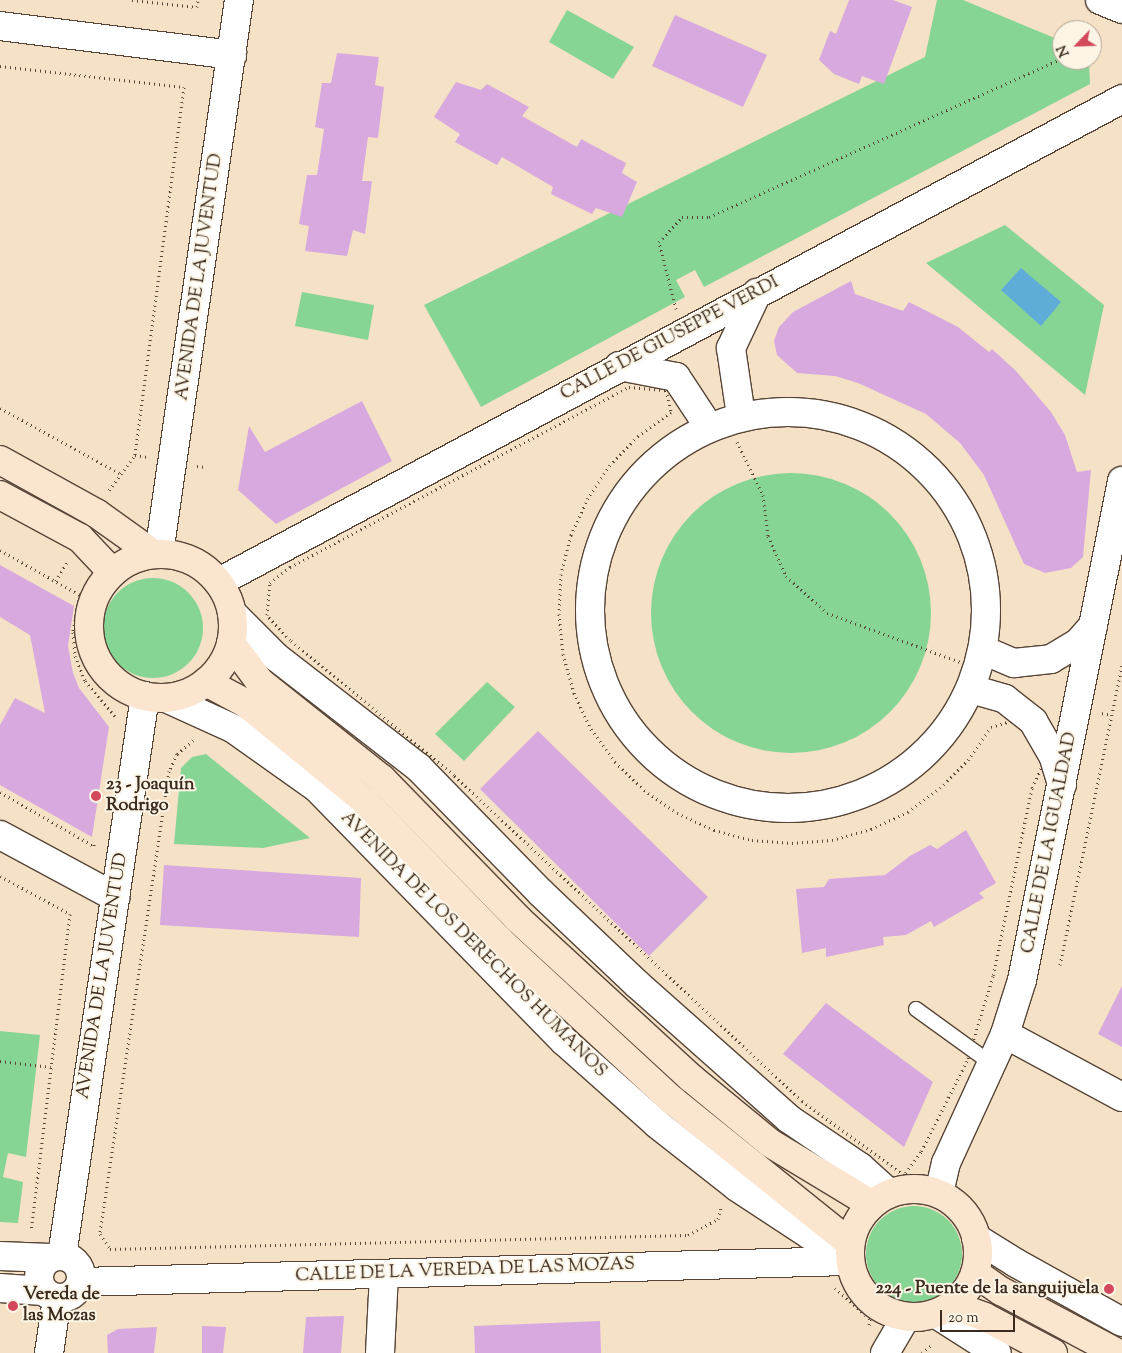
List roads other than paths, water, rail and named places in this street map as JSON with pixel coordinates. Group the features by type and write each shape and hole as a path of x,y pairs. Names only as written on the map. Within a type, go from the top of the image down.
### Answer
{"main road":[{"path":"0,460 96,513 156,554 192,561 219,582 232,613 231,643 222,665 206,682 187,693 156,697 111,678 91,644 89,625 92,605 112,572 126,562 156,554"},
{"path":"0,495 80,538 112,572"},
{"path":"231,643 260,682 382,779 518,919 691,1078 770,1143 880,1198"},
{"name":"AVENIDA DE LOS DERECHOS HUMANOS","path":"206,682 247,704 365,801 499,940 672,1100 849,1252"},
{"path":"944,1309 970,1285 975,1273 976,1238 963,1211 938,1193 905,1188 880,1198 854,1228 849,1252 857,1283 870,1300 886,1311 906,1317 944,1309 985,1317 1053,1353"},
{"path":"975,1273 1001,1291 1117,1353"}],"street":[{"name":"AVENIDA DE LA JUVENTUD","path":"156,554 239,0"},
{"path":"1100,0 1122,9"},
{"path":"0,26 232,55"},
{"name":"CALLE DE GIUSEPPE VERDI","path":"219,582 684,331 1122,99"},
{"path":"724,421 731,348 757,293"},
{"path":"619,366 676,378 724,421"},
{"path":"807,411 871,428 926,466 966,520 986,584 977,670 944,734 908,770 863,795 813,808 753,805 712,793 668,768 631,731 605,686 592,636 591,585 604,535 629,490 665,453 724,421 807,411"},
{"name":"CALLE DE LA IGUALDAD","path":"938,1193 981,1057 1006,1034 1022,980 1122,481"},
{"path":"232,613 276,657 419,768 540,892 636,984 774,1106 860,1167 880,1198"},
{"path":"977,670 1051,659 1078,642 1093,626"},
{"path":"977,670 1005,699 1033,721 1053,754 1062,785"},
{"name":"AVENIDA DE LA JUVENTUD","path":"56,1257 115,897 156,697"},
{"name":"AVENIDA DE LOS DERECHOS HUMANOS","path":"156,697 234,729 317,788 564,1041 657,1124 737,1187 810,1235 849,1252"},
{"path":"0,835 115,897"},
{"path":"1006,1034 1122,1097"},
{"path":"976,1238 1016,1263 1122,1322"},
{"name":"CALLE DE LA VEREDA DE LAS MOZAS","path":"81,1282 384,1274 849,1252"},
{"path":"0,1256 56,1257 77,1265 81,1282 76,1292 68,1298 0,1288"},
{"path":"49,1353 50,1295 39,1273 56,1257"},
{"path":"380,1353 384,1274"},
{"path":"944,1309 997,1353"},
{"path":"877,1344 906,1317"}],"lane":[{"path":"916,1010 981,1057"}],"water":[{"path":"1021,268 1061,302 1041,326 1001,290"}],"place":[{"name":"23 - Joaquín Rodrigo","path":"96,796"},
{"name":"224 - Puente de la sanguijuela","path":"1109,1289"},
{"name":"Vereda de las Mozas","path":"13,1306"}]}
